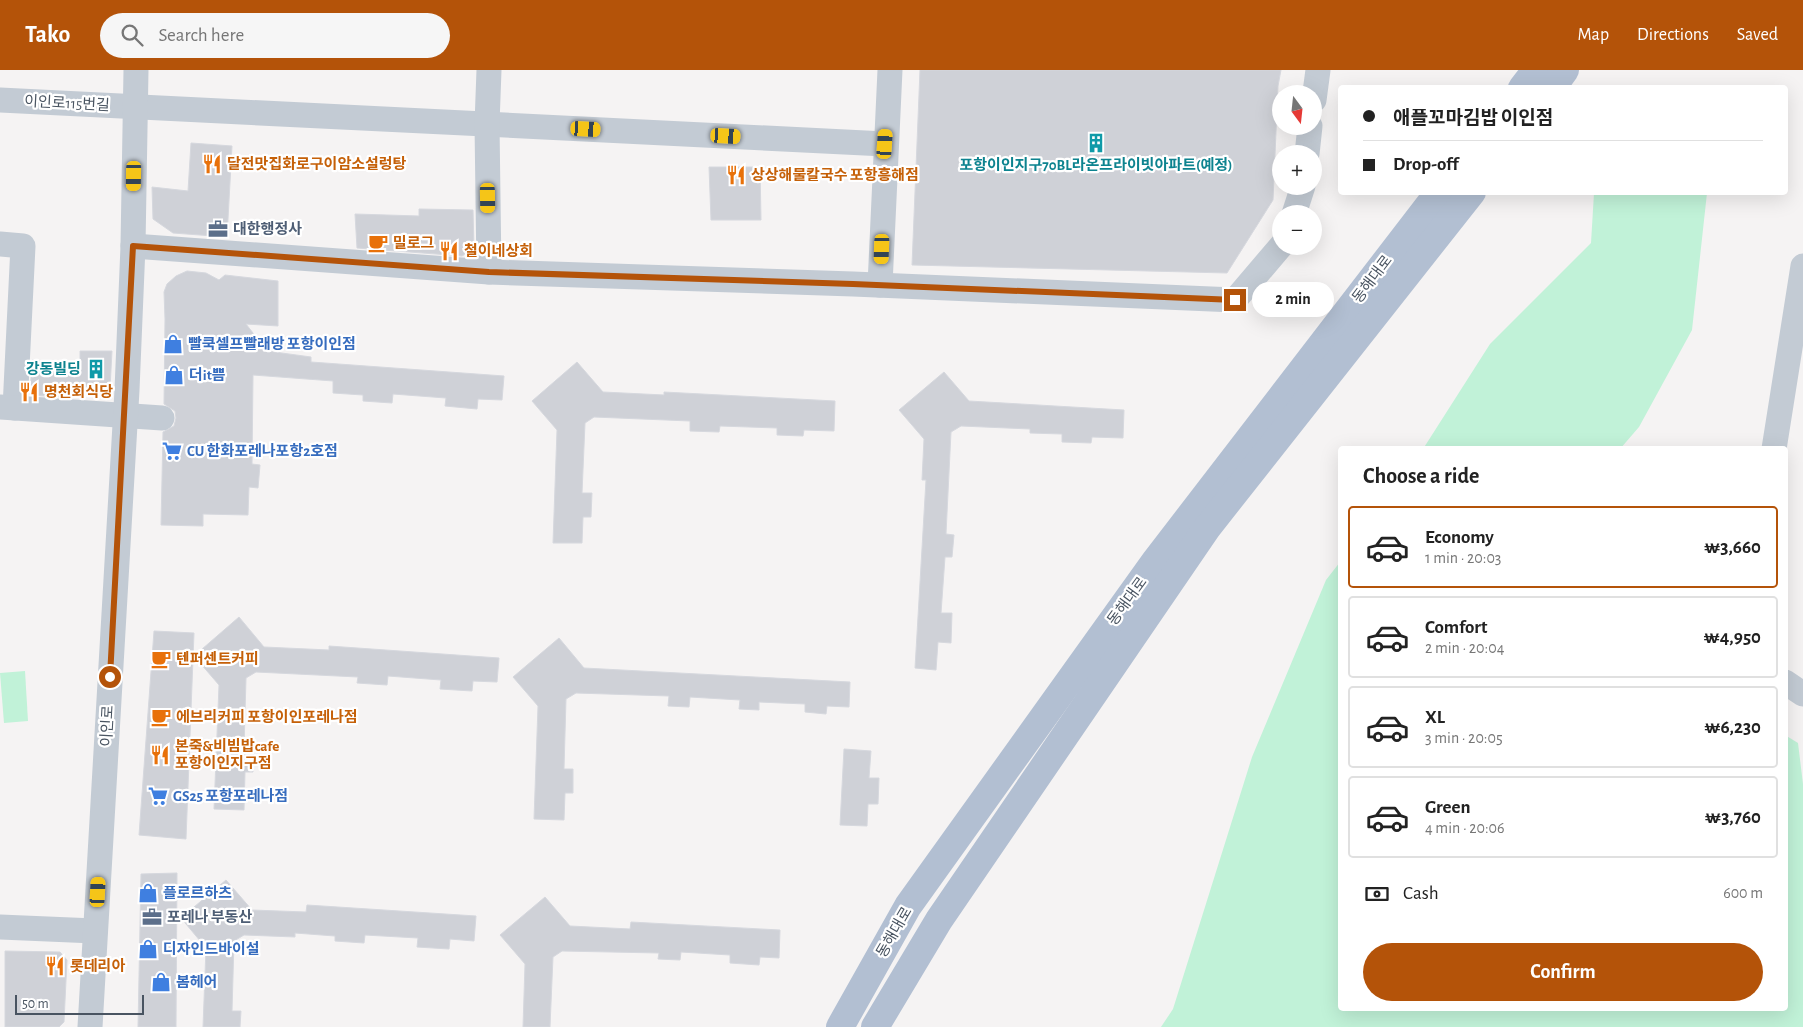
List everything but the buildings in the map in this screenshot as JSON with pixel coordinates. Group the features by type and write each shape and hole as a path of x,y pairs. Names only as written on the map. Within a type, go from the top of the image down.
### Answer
{"main road":[{"path":"1524,85 1536,70"},
{"path":"1554,85 1565,70"},
{"name":"동해대로","path":"840,1027 908,906 919,890 1156,560 1437,195"},
{"path":"875,1027 939,920 1206,528 1470,195"}],"street":[{"name":"이인로","path":"90,1027 125,416 133,246 136,70"},
{"path":"489,70 487,124 489,272"},
{"path":"880,285 885,144 890,70"},
{"path":"1316,85 1318,70"},
{"name":"이인로115번길","path":"0,100 885,144"},
{"path":"0,244 23,244 8,408 162,418"},
{"path":"133,246 489,272 880,285 1235,300 1273,255"},
{"path":"1774,446 1803,266"},
{"path":"1788,684 1803,694"},
{"path":"0,927 95,931"}],"green space":[{"path":"1594,195 1707,195 1692,330 1639,427 1623,446 1425,446 1490,344 1591,243"},
{"path":"1338,565 1338,1011 1788,1011 1788,737 1798,743 1803,784 1803,1027 1161,1027 1173,1009 1252,757 1326,580"},
{"path":"25,671 28,721 4,723 0,673"}],"place":[{"name":"포항이인지구70BL라온프라이빗아파트(예정)","path":"1096,143"},
{"name":"달전맛집화로구이암소설렁탕","path":"212,164"},
{"name":"상상해물칼국수 포항흥해점","path":"736,175"},
{"name":"대한행정사","path":"218,229"},
{"name":"밀로그","path":"378,243"},
{"name":"철이네상회","path":"449,251"},
{"name":"빨쿡셀프빨래방 포항이인점","path":"173,344"},
{"name":"강동빌딩","path":"96,369"},
{"name":"더it쁨","path":"174,375"},
{"name":"명천회식당","path":"29,392"},
{"name":"CU 한화포레나포항2호점","path":"172,451"},
{"name":"텐퍼센트커피","path":"161,659"},
{"name":"에브리커피 포항이인포레나점","path":"161,717"},
{"name":"본죽&비빔밥cafe 포항이인지구점","path":"160,755"},
{"name":"GS25 포항포레나점","path":"158,796"},
{"name":"플로르하츠","path":"148,893"},
{"name":"포레나 부동산","path":"152,917"},
{"name":"디자인드바이설","path":"148,949"},
{"name":"롯데리아","path":"55,966"},
{"name":"봄헤어","path":"161,982"}],"route":[{"path":"110,677 127,390 133,246 489,272 880,285 1235,300"}]}
